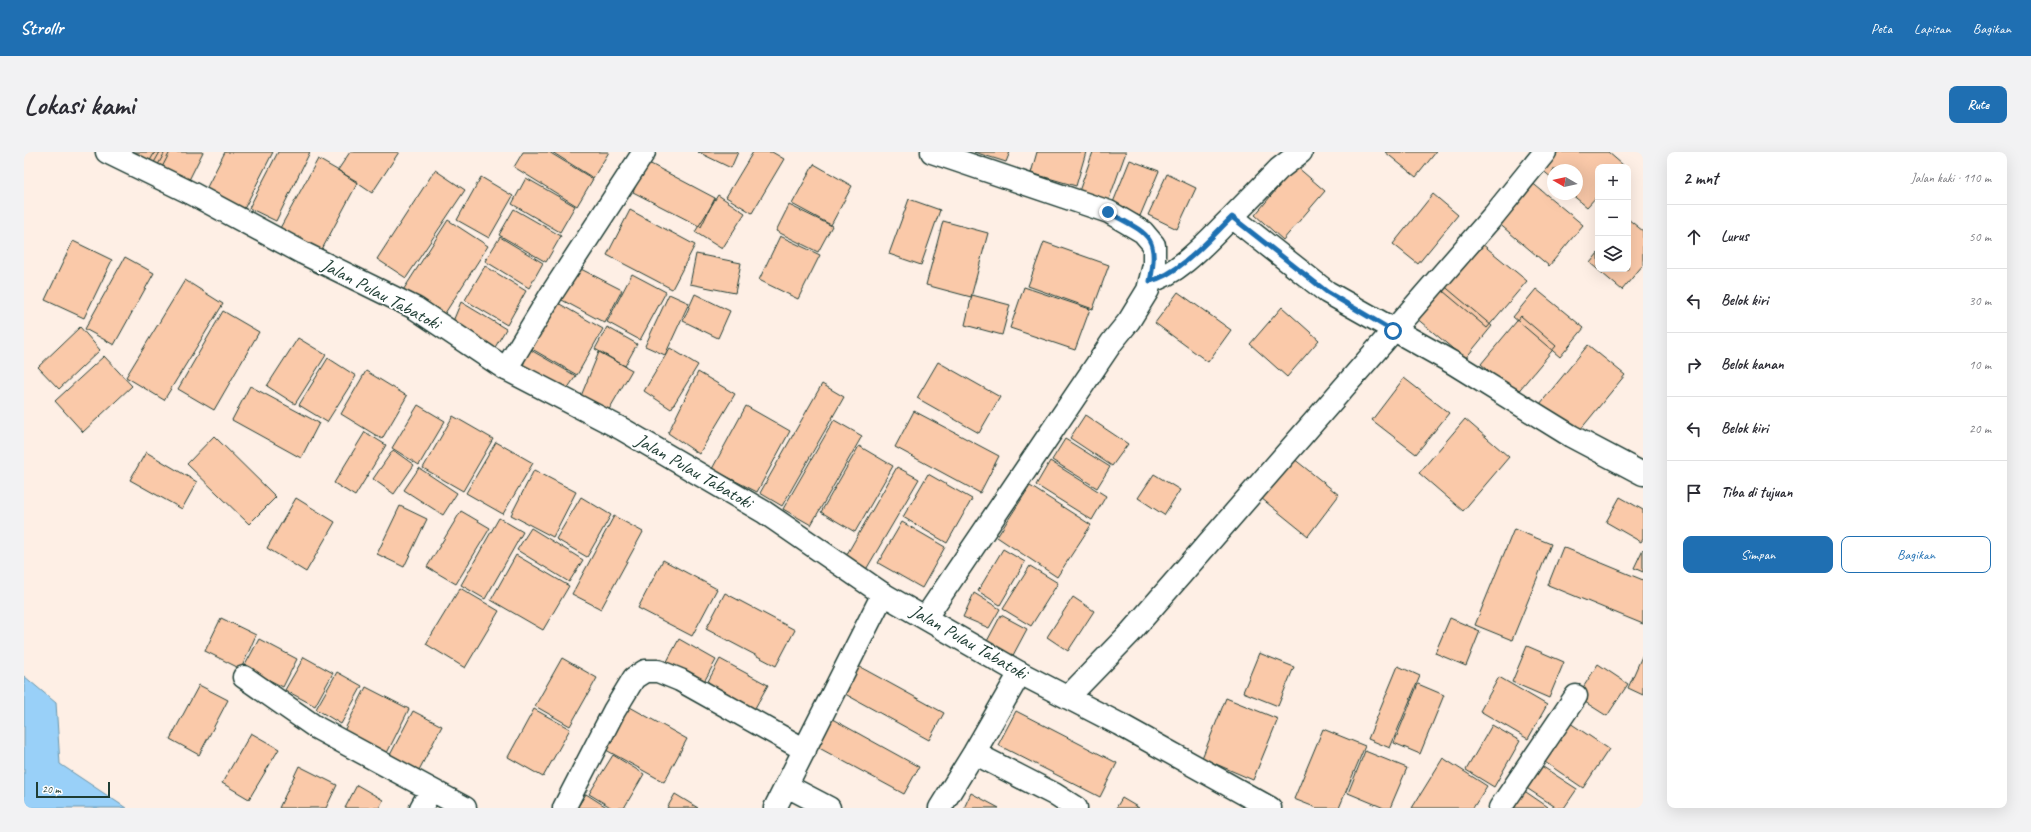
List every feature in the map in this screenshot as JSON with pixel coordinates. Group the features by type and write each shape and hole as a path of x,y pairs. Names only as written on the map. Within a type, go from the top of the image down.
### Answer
{"main road":[{"name":"Jalan Pulau Tabatoki","path":"107,152 193,194 303,253 415,308 506,369 622,429 764,512 883,594 1020,672 1270,808"},
{"path":"506,369 552,293 644,152"},
{"path":"926,618 1103,355 1129,321 1148,290 1154,265 1154,245 1143,232 1108,212 932,152"},
{"path":"1150,281 1165,276 1182,263 1232,217 1279,169 1301,152"},
{"path":"1068,697 1130,633 1494,215 1545,152"},
{"path":"1232,217 1327,292 1393,331 1453,363 1571,436 1643,474"},
{"path":"775,808 883,594"},
{"path":"564,808 614,710 634,678 645,671 658,671 680,680 805,750"},
{"path":"940,808 974,753 1020,672"},
{"path":"244,678 317,728 426,799 465,808"},
{"path":"1500,808 1576,696"},
{"path":"974,753 1054,794 1076,808"},
{"path":"787,786 829,808"}],"water":[{"path":"24,676 56,703 60,764 126,808 24,808"}],"building":[{"path":"122,152 160,152 151,168"},
{"path":"155,152 170,152 160,171 148,164"},
{"path":"165,152 203,152 185,188 154,172"},
{"path":"225,152 273,152 243,211 205,191"},
{"path":"278,152 310,152 276,221 249,208"},
{"path":"350,152 399,152 372,193 338,170"},
{"path":"523,152 549,152 593,179 577,206 514,167"},
{"path":"552,152 609,152 593,178"},
{"path":"698,152 738,152 731,168"},
{"path":"753,152 772,152 784,159 752,213 726,197"},
{"path":"974,152 1010,152 1006,162"},
{"path":"1037,152 1086,152 1076,186 1031,173"},
{"path":"1093,152 1126,152 1107,205 1078,194"},
{"path":"1385,152 1436,152 1416,177"},
{"path":"1554,152 1608,152 1622,164 1595,164 1595,198 1587,207 1578,200 1583,200 1583,164 1547,164 1547,174 1540,168"},
{"path":"318,159 358,182 320,253 279,230"},
{"path":"1130,160 1159,171 1140,216 1112,205"},
{"path":"647,162 715,198 701,227 633,192"},
{"path":"814,164 852,186 831,225 792,204"},
{"path":"1296,166 1325,191 1283,240 1255,215"},
{"path":"435,170 465,190 406,278 377,259"},
{"path":"1167,174 1196,188 1177,229 1148,215"},
{"path":"481,177 513,196 489,238 457,220"},
{"path":"526,178 575,206 560,232 512,204"},
{"path":"1530,181 1547,195 1547,200 1553,200 1583,225 1549,266 1497,222"},
{"path":"1433,194 1458,215 1418,264 1393,244"},
{"path":"718,195 745,213 722,249 695,232"},
{"path":"909,199 940,210 921,265 889,254"},
{"path":"789,205 832,226 818,252 776,231"},
{"path":"514,209 561,236 546,262 499,235"},
{"path":"630,210 695,245 672,289 607,255"},
{"path":"448,220 488,246 440,321 400,295"},
{"path":"943,221 988,233 971,297 926,285"},
{"path":"1631,221 1643,231 1643,265 1622,290 1601,272 1631,272"},
{"path":"780,236 820,255 798,299 759,280"},
{"path":"500,237 543,263 529,288 485,261"},
{"path":"1476,239 1527,281 1487,328 1437,286"},
{"path":"73,241 112,260 84,318 45,300"},
{"path":"1044,242 1109,265 1093,309 1028,286"},
{"path":"696,254 741,263 735,293 690,284"},
{"path":"125,257 154,273 114,345 85,329"},
{"path":"1595,257 1595,267 1590,263"},
{"path":"485,266 526,291 507,325 465,300"},
{"path":"577,267 622,290 605,323 560,299"},
{"path":"632,274 666,292 640,340 607,322"},
{"path":"185,280 223,304 164,400 126,377"},
{"path":"1442,284 1492,326 1465,359 1415,317"},
{"path":"1024,287 1090,309 1075,350 1010,328"},
{"path":"1536,289 1584,328 1560,357 1513,317"},
{"path":"1178,292 1231,330 1208,362 1155,323"},
{"path":"669,294 689,303 665,355 645,346"},
{"path":"695,294 730,311 718,338 683,321"},
{"path":"972,295 1010,305 1002,335 965,325"},
{"path":"461,302 506,329 494,349 451,326"},
{"path":"558,303 603,329 577,375 532,349"},
{"path":"1282,307 1319,340 1287,377 1250,344"},
{"path":"223,311 259,332 214,410 178,389"},
{"path":"1521,316 1556,346 1516,394 1481,364"},
{"path":"80,327 100,350 59,389 38,367"},
{"path":"607,327 637,344 625,366 595,349"},
{"path":"298,338 326,355 295,404 267,386"},
{"path":"1588,345 1625,375 1576,435 1540,404"},
{"path":"670,348 698,365 671,409 644,391"},
{"path":"529,349 576,376 565,392 521,371"},
{"path":"599,352 632,370 607,413 581,396"},
{"path":"104,356 132,386 83,432 55,401"},
{"path":"328,358 356,376 327,422 299,405"},
{"path":"938,362 1000,397 979,433 917,398"},
{"path":"366,371 407,396 382,439 341,414"},
{"path":"698,372 735,394 699,454 668,433"},
{"path":"1404,378 1449,413 1416,454 1372,420"},
{"path":"822,384 844,397 782,506 760,493"},
{"path":"250,386 319,423 301,458 232,420"},
{"path":"418,405 445,421 419,465 392,448"},
{"path":"746,406 790,431 757,492 712,469"},
{"path":"914,411 999,456 980,493 895,447"},
{"path":"1085,415 1128,444 1112,466 1070,438"},
{"path":"453,416 493,439 463,491 423,468"},
{"path":"1465,419 1509,457 1463,511 1419,473"},
{"path":"834,420 862,436 811,525 783,509"},
{"path":"365,432 386,445 355,496 334,483"},
{"path":"214,436 276,497 249,524 187,464"},
{"path":"1065,439 1110,467 1097,488 1052,460"},
{"path":"496,442 533,463 503,514 466,493"},
{"path":"859,446 893,466 855,532 821,512"},
{"path":"393,450 414,465 394,494 373,479"},
{"path":"146,452 197,482 182,509 130,480"},
{"path":"1288,454 1339,495 1308,536 1256,494"},
{"path":"1050,461 1106,496 1092,520 1036,485"},
{"path":"897,467 919,479 864,573 843,561"},
{"path":"419,468 457,493 443,515 404,490"},
{"path":"534,470 576,492 553,537 511,515"},
{"path":"928,474 972,499 947,543 903,517"},
{"path":"1154,474 1180,490 1164,515 1138,498"},
{"path":"1030,486 1091,525 1057,577 997,537"},
{"path":"581,497 611,515 587,557 556,539"},
{"path":"1620,497 1643,510 1643,539 1641,542 1606,522"},
{"path":"296,498 335,522 306,572 267,548"},
{"path":"400,506 427,519 404,567 377,554"},
{"path":"461,511 490,528 456,584 427,567"},
{"path":"614,516 643,532 601,609 572,594"},
{"path":"499,518 523,532 485,599 461,585"},
{"path":"902,522 945,547 922,588 878,563"},
{"path":"531,528 583,560 569,582 517,550"},
{"path":"1514,529 1551,544 1512,640 1475,625"},
{"path":"1563,547 1643,580 1643,624 1548,585"},
{"path":"1003,549 1025,562 1000,605 978,591"},
{"path":"1643,549 1643,572 1634,568"},
{"path":"516,555 569,586 543,630 491,600"},
{"path":"663,560 717,589 692,636 638,608"},
{"path":"1030,566 1058,583 1031,626 1003,609"},
{"path":"460,588 499,611 465,668 426,644"},
{"path":"725,593 795,630 776,666 706,629"},
{"path":"974,593 1000,609 989,628 963,617"},
{"path":"1073,597 1094,611 1068,651 1047,637"},
{"path":"1001,615 1027,629 1011,659 985,645"},
{"path":"221,618 256,635 241,669 205,651"},
{"path":"1450,618 1480,631 1466,666 1435,653"},
{"path":"259,639 297,659 283,687 244,667"},
{"path":"679,639 716,660 700,689 663,669"},
{"path":"1527,646 1564,662 1549,698 1512,682"},
{"path":"1259,653 1294,667 1278,706 1243,692"},
{"path":"1643,654 1643,695 1628,688"},
{"path":"304,657 333,673 315,706 285,690"},
{"path":"562,658 597,678 570,726 535,706"},
{"path":"720,659 768,685 751,715 704,689"},
{"path":"851,662 944,713 929,740 836,689"},
{"path":"1598,664 1628,684 1607,716 1577,697"},
{"path":"1398,666 1420,676 1390,748 1368,739"},
{"path":"337,672 362,686 341,724 316,709"},
{"path":"1499,677 1547,705 1528,739 1480,711"},
{"path":"1418,684 1444,695 1420,754 1394,743"},
{"path":"199,685 228,700 199,755 170,739"},
{"path":"366,687 409,709 387,753 344,731"},
{"path":"1226,698 1278,719 1253,780 1202,758"},
{"path":"621,702 687,739 664,782 597,745"},
{"path":"534,709 570,729 543,777 508,757"},
{"path":"413,711 442,726 419,770 390,755"},
{"path":"1016,711 1117,763 1100,797 998,745"},
{"path":"825,715 919,767 904,794 810,743"},
{"path":"1564,719 1609,749 1583,788 1539,758"},
{"path":"1492,725 1520,741 1494,787 1466,770"},
{"path":"1323,729 1365,746 1339,808 1317,808 1294,799"},
{"path":"251,733 279,749 249,799 222,783"},
{"path":"1365,751 1407,768 1390,808 1384,808 1348,793"},
{"path":"613,755 644,774 624,808 612,808 589,794"},
{"path":"1443,758 1487,786 1473,808 1412,808"},
{"path":"1540,765 1577,789 1564,808 1557,808 1525,787"},
{"path":"299,766 337,785 326,808 279,808"},
{"path":"357,785 383,800 379,808 345,808"},
{"path":"1523,790 1548,807 1511,808"},
{"path":"971,793 999,808 964,808"},
{"path":"586,794 608,808 577,808"},
{"path":"675,794 698,808 667,808"},
{"path":"1122,798 1139,808 1116,808"}],"route":[{"path":"1108,212 1143,232 1154,245 1154,265 1150,281 1165,276 1182,263 1232,217 1327,292 1393,331"}]}
